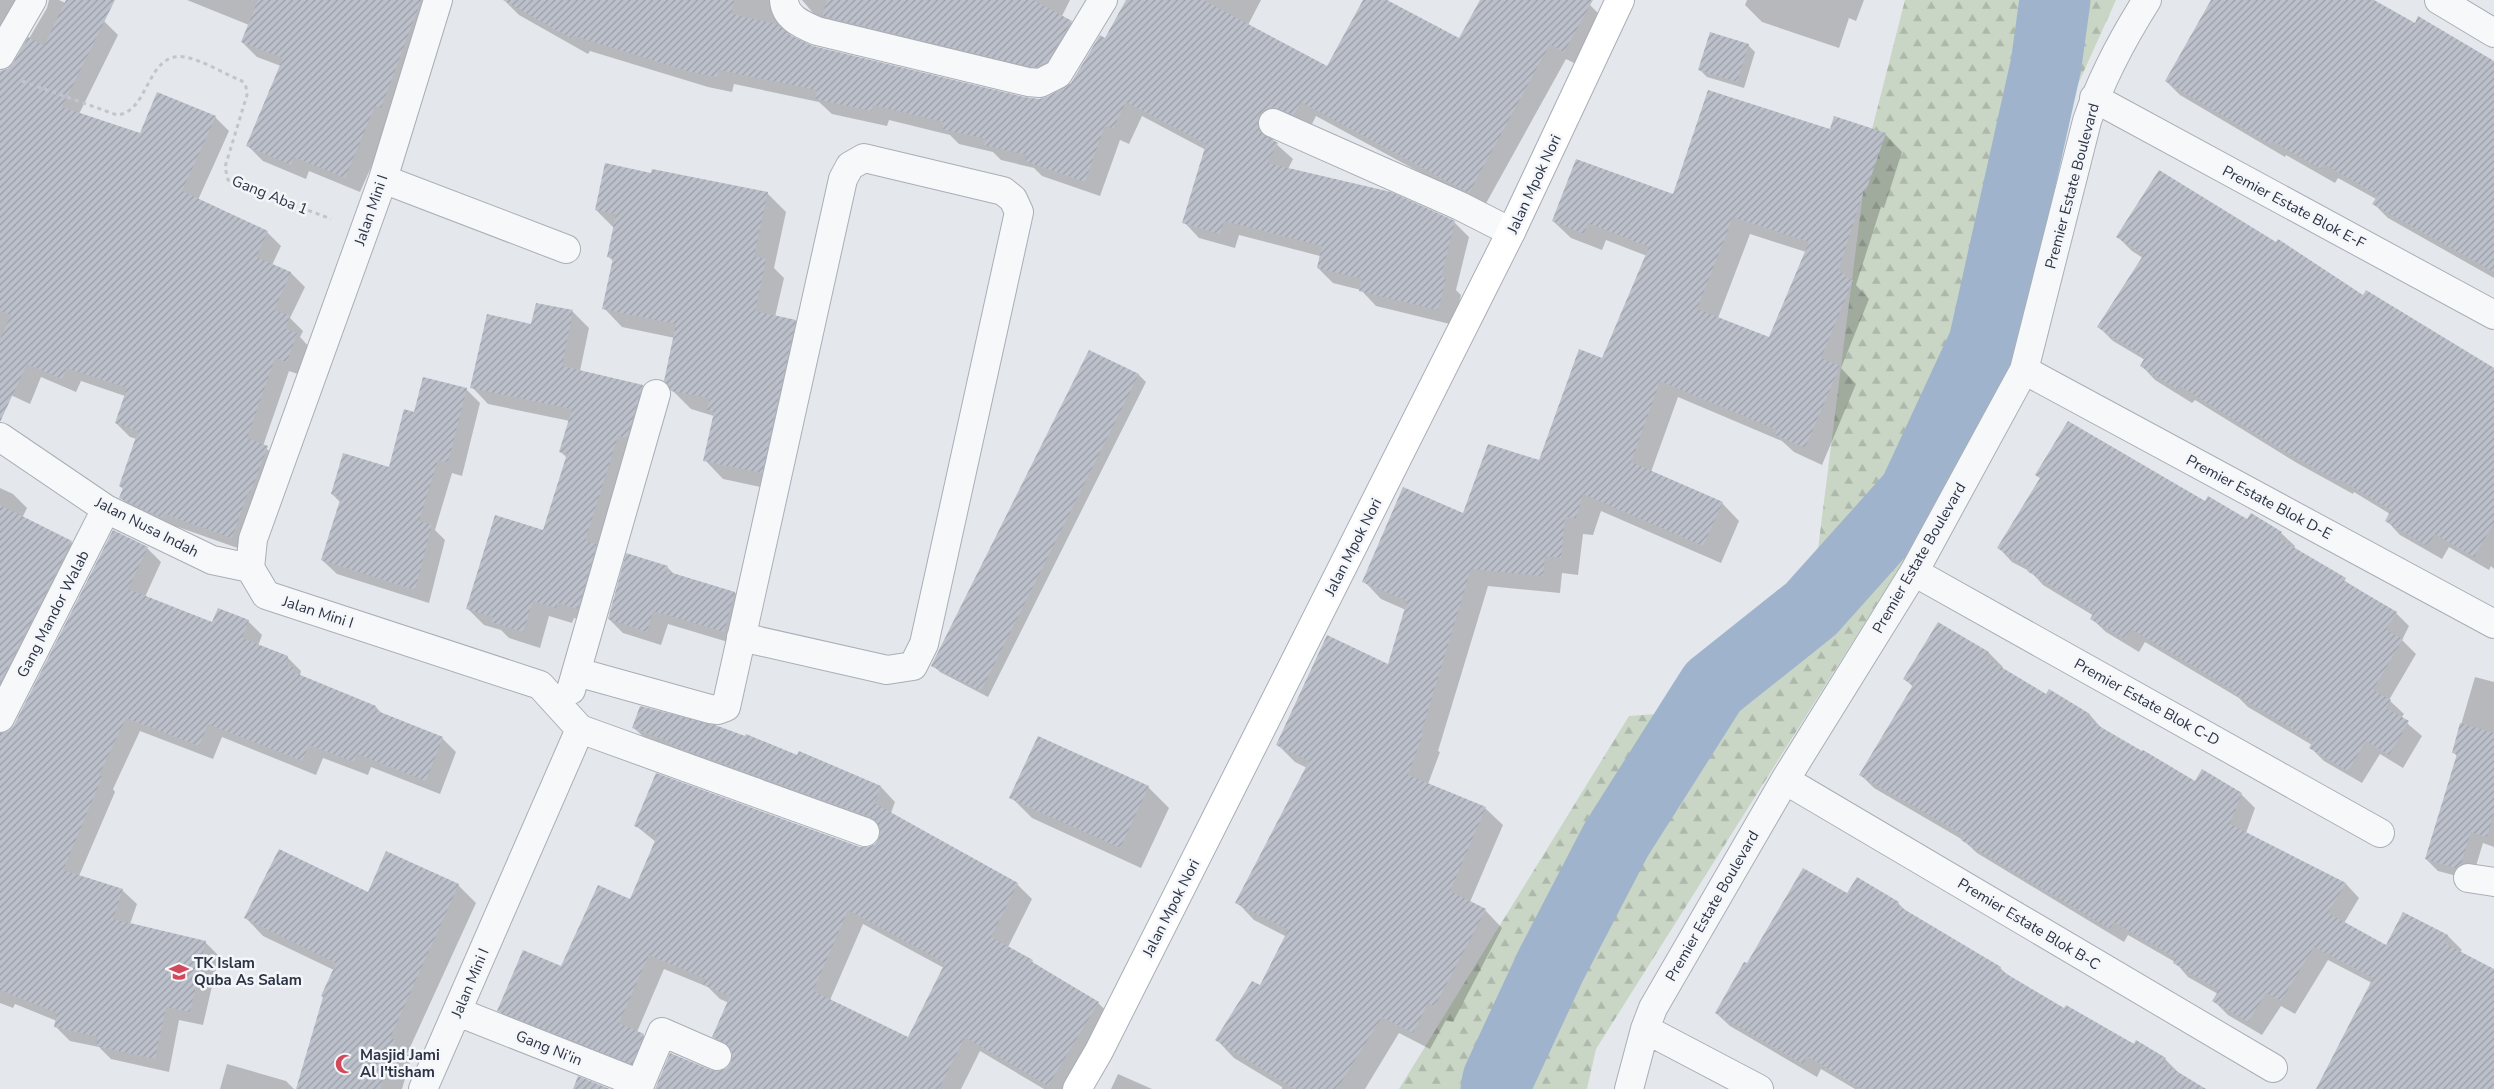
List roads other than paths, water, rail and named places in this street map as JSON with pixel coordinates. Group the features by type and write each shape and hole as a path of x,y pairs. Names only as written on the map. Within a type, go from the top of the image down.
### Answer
{"main road":[{"name":"Jalan Mpok Nori","path":"1077,1089 1103,1042 1511,232 1620,0"}],"street":[{"path":"0,55 32,0"},
{"name":"Jalan Mini I","path":"423,1089 458,1012 573,719 540,685 266,595 250,568 253,539 383,178 438,0"},
{"path":"784,0 791,16 801,24 817,31 1028,82 1040,83 1058,74 1103,0"},
{"name":"Premier Estate Boulevard","path":"1629,1089 1645,1029 1653,1008 1785,780 1914,572 2024,370 2094,98 2127,32 2147,0"},
{"path":"2439,0 2494,33"},
{"name":"Premier Estate Blok E-F","path":"2094,98 2494,315"},
{"path":"1273,123 1460,206 1511,232"},
{"path":"576,672 718,710 726,707 741,637 843,179 850,166 864,158 1004,191 1013,199 1018,212 924,644 913,666 886,670 741,637"},
{"path":"383,178 566,250"},
{"name":"Premier Estate Blok D-E","path":"2024,370 2494,624"},
{"path":"656,394 576,672 573,719 865,832"},
{"name":"Jalan Nusa Indah","path":"0,437 106,509 212,560 250,568"},
{"name":"Gang Mandor Walab","path":"0,718 106,509"},
{"name":"Premier Estate Blok C-D","path":"1914,572 2380,833"},
{"name":"Premier Estate Blok B-C","path":"1785,780 2273,1068"},
{"name":"Gang Ni'in","path":"458,1012 639,1087 662,1032 717,1056"},
{"path":"1645,1029 1759,1089"}],"waterway":[{"path":"1496,1089 1498,1079 1551,965 1616,840 1713,687 1811,609 1914,494 1984,343 2046,65 2055,0"}],"place":[{"name":"TK Islam Quba As Salam","path":"179,972"},
{"name":"Masjid Jami Al I'tisham","path":"345,1064"}]}
